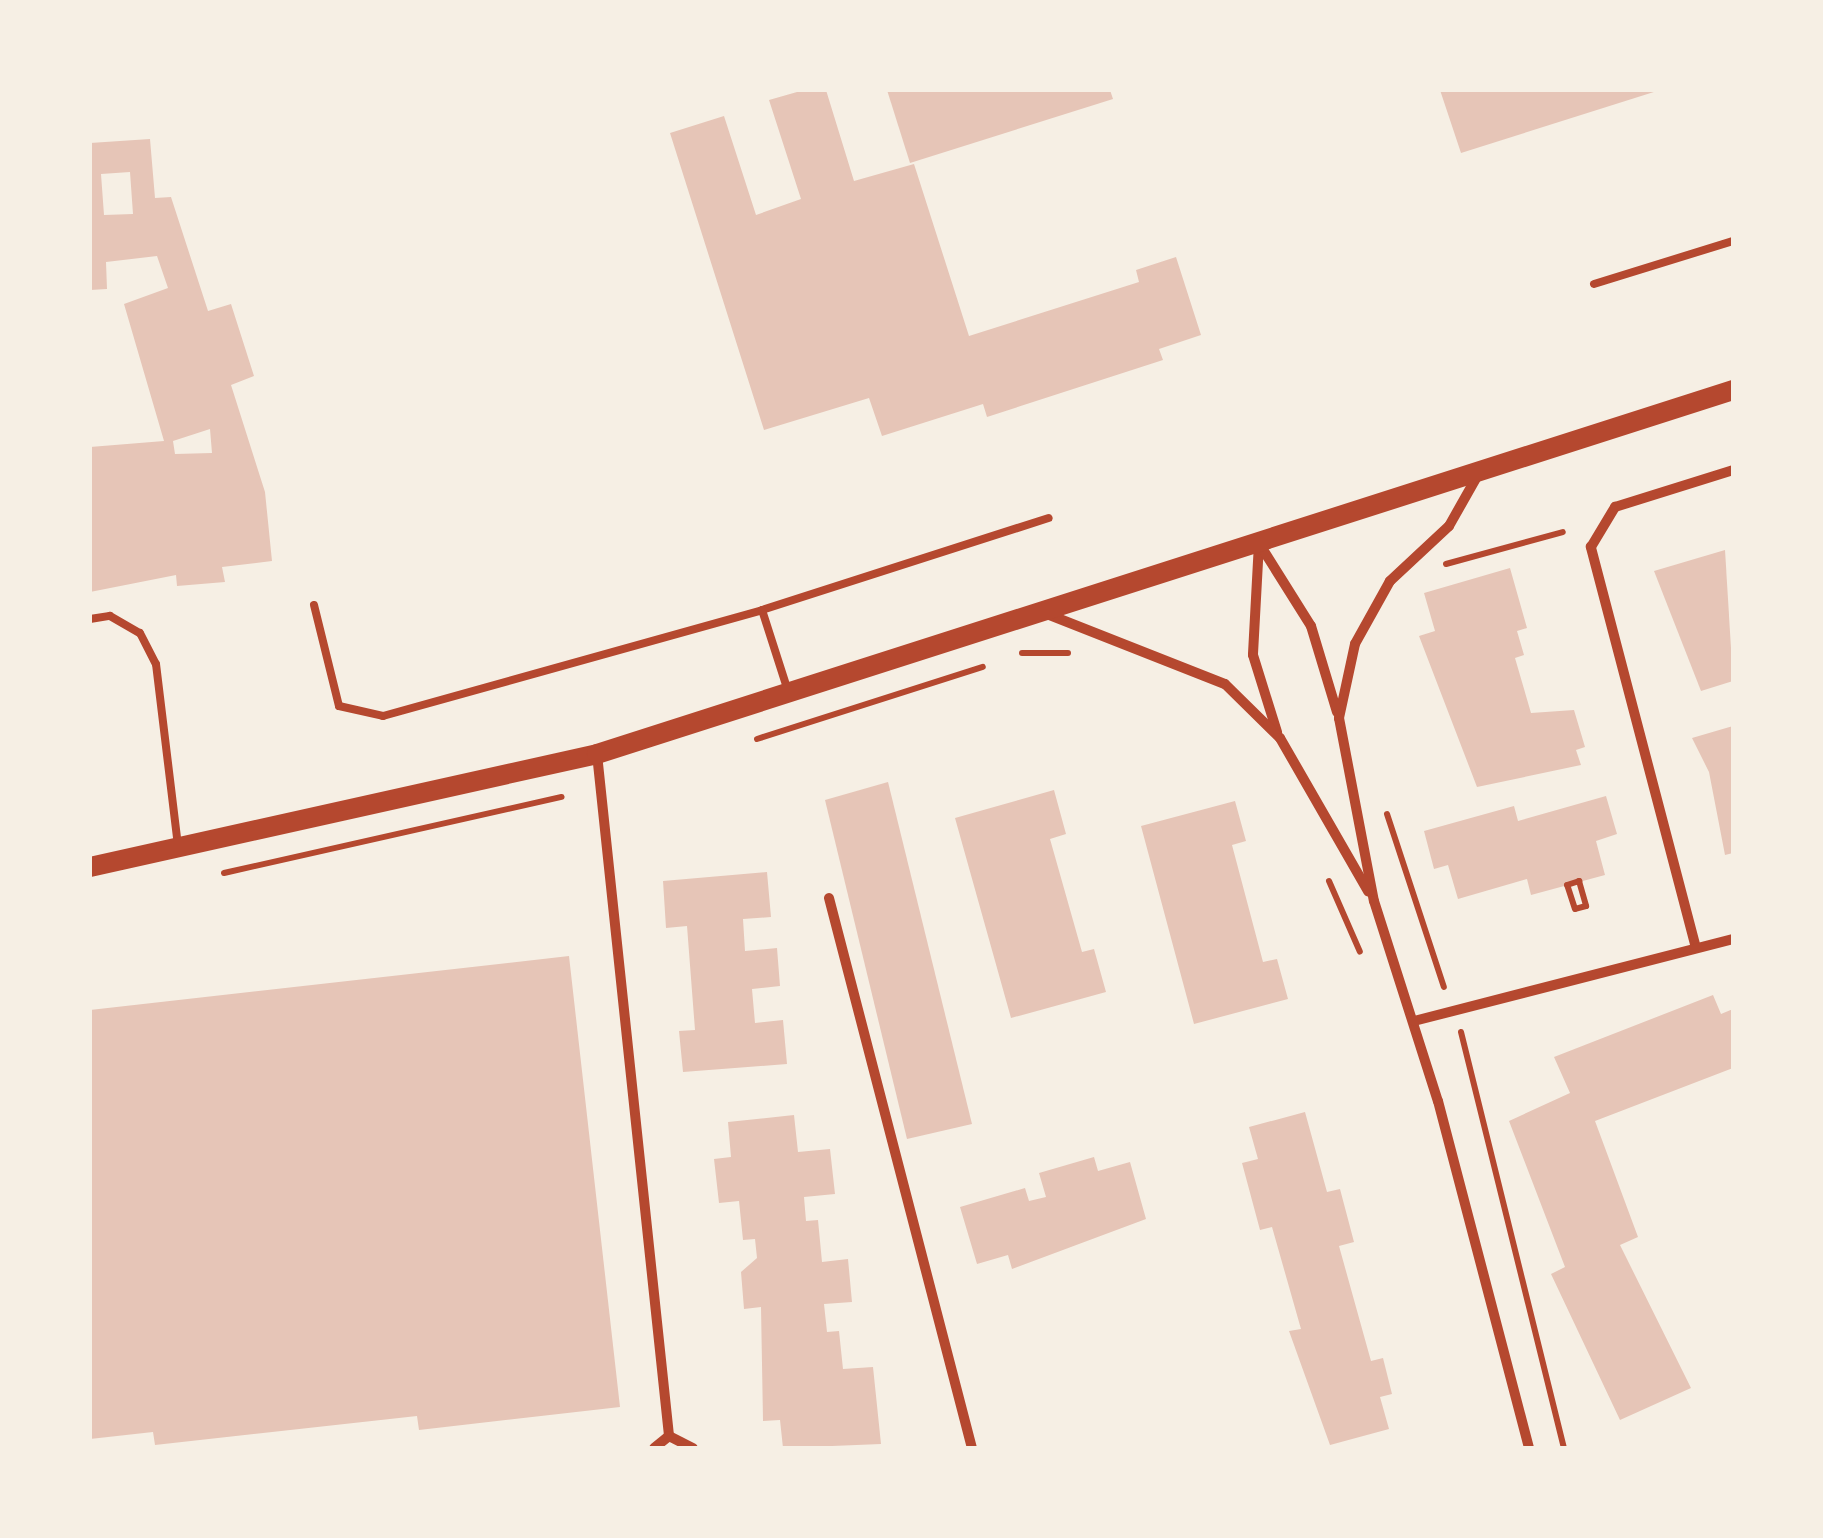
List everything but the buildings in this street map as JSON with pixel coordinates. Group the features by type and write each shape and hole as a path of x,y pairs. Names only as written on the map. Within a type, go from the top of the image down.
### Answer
{"main road":[{"path":"90,866 178,850 596,754 1046,614 1733,390"}],"street":[{"path":"1696,948 1592,547 1615,507 1733,470"},
{"path":"1339,718 1355,644 1390,581 1450,526 1480,472"},
{"path":"1259,543 1311,626 1339,718 1374,901 1414,1021 1529,1448"},
{"path":"1259,543 1252,655 1280,738 1374,901"},
{"path":"1046,614 1225,684 1280,738"},
{"path":"596,754 669,1436"},
{"path":"829,898 972,1448"},
{"path":"1414,1021 1733,938"},
{"path":"654,1448 669,1436"},
{"path":"669,1436 693,1448"}],"lane":[{"path":"1594,284 1733,241"},
{"path":"314,605 339,706 383,716 762,610 1050,518"},
{"path":"762,610 789,695"},
{"path":"90,619 110,616 140,633 156,664 178,850"}],"path":[{"path":"1427,576 1563,532"},
{"path":"1022,653 1080,656"},
{"path":"1382,801 1455,1011 1564,1448"},
{"path":"1320,862 1363,960"}]}
